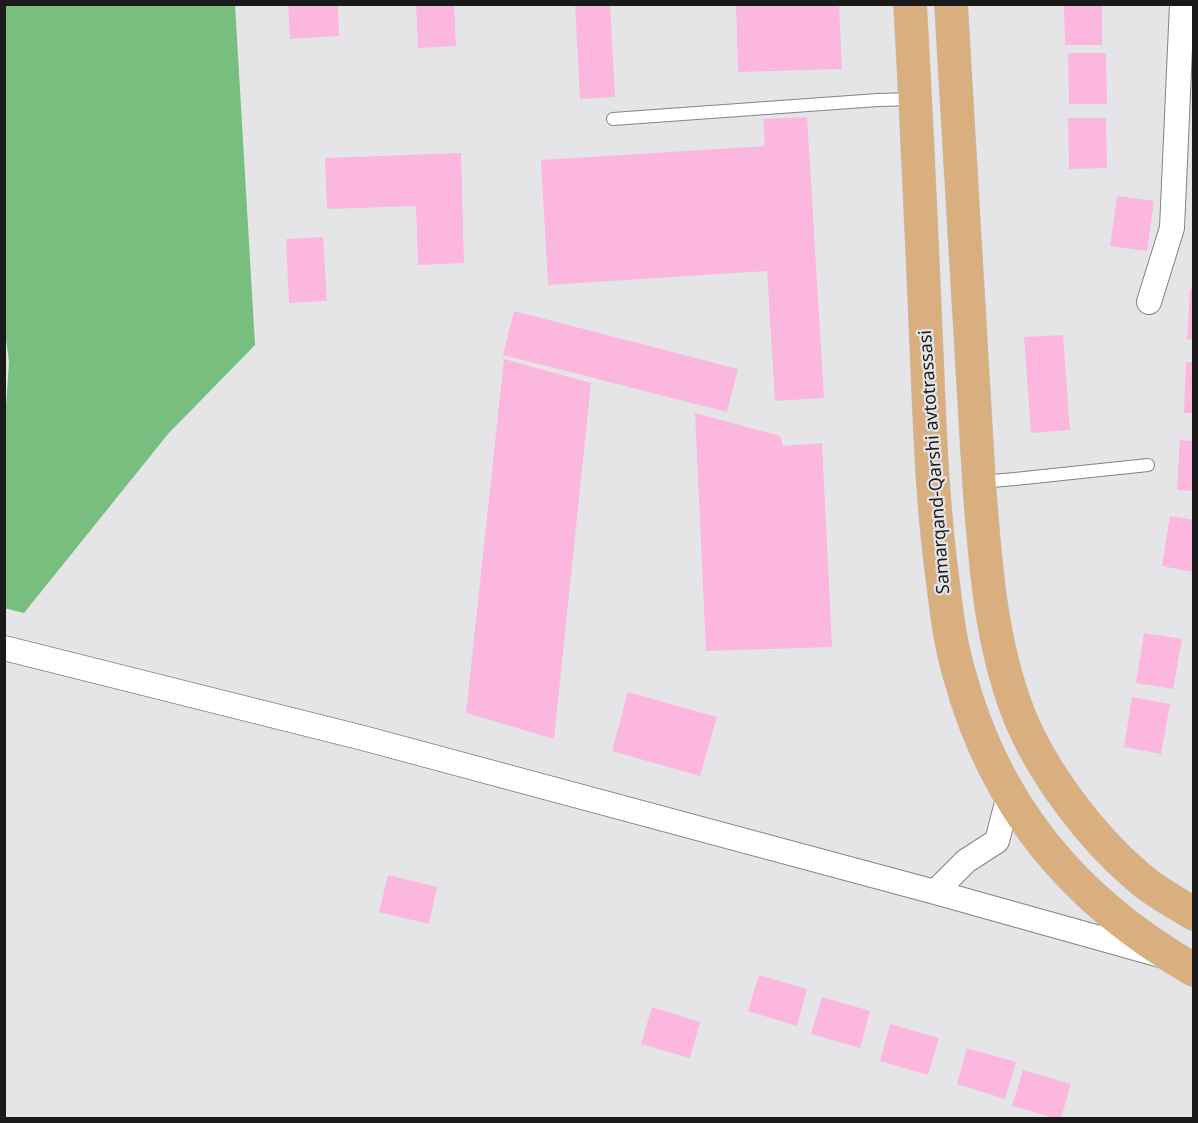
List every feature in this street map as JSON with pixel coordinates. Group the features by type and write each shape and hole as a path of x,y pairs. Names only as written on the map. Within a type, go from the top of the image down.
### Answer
{"main road":[{"name":"Samarqand-Qarshi avtotrassasi","path":"910,4 931,453 938,548 949,631 958,672 988,754 1009,795 1052,856 1101,905 1137,934 1185,965"},
{"path":"951,4 984,554 995,627 1005,672 1024,726 1044,764 1073,808 1105,846 1138,877 1194,914"}],"street":[{"path":"1149,302 1172,228 1182,4"},
{"path":"4,648 363,738 935,892 1185,965"},
{"path":"935,892 966,861 997,841 1009,795"}],"lane":[{"path":"613,119 915,99"},
{"path":"979,482 1148,465"}],"green space":[{"path":"5,4 235,5 255,345 168,434 24,613 4,608 4,436 9,362 4,324"}],"building":[{"path":"288,4 338,4 339,36 290,39"},
{"path":"416,4 454,4 456,46 418,48"},
{"path":"575,4 610,4 615,97 580,99"},
{"path":"736,4 839,4 842,69 738,72"},
{"path":"1064,4 1102,4 1102,45 1065,45"},
{"path":"1068,53 1106,53 1107,104 1069,104"},
{"path":"807,117 824,398 775,401 767,271 548,285 541,160 765,146 763,119"},
{"path":"1068,118 1106,118 1107,168 1069,169"},
{"path":"461,153 464,263 418,265 416,206 327,209 325,158"},
{"path":"1117,196 1154,201 1147,251 1110,246"},
{"path":"323,237 327,301 289,303 286,239"},
{"path":"1190,289 1194,289 1194,340 1187,339"},
{"path":"514,311 738,369 727,412 503,355"},
{"path":"1063,335 1070,430 1031,433 1024,337"},
{"path":"504,359 591,383 554,739 466,713"},
{"path":"1186,362 1194,362 1194,413 1184,413"},
{"path":"695,413 780,436 783,446 822,443 832,647 706,651"},
{"path":"1180,440 1194,441 1194,491 1177,490"},
{"path":"1170,516 1194,520 1194,572 1162,566"},
{"path":"1144,633 1182,639 1173,689 1136,683"},
{"path":"628,692 717,717 700,776 612,751"},
{"path":"1132,697 1170,704 1161,754 1124,747"},
{"path":"388,875 437,887 429,924 379,912"},
{"path":"759,975 807,989 797,1026 748,1011"},
{"path":"822,997 870,1011 860,1048 811,1034"},
{"path":"652,1007 700,1022 690,1058 641,1044"},
{"path":"890,1024 939,1038 928,1075 880,1061"},
{"path":"967,1048 1016,1062 1005,1099 957,1084"},
{"path":"1023,1070 1071,1084 1061,1118 1012,1106"}]}
